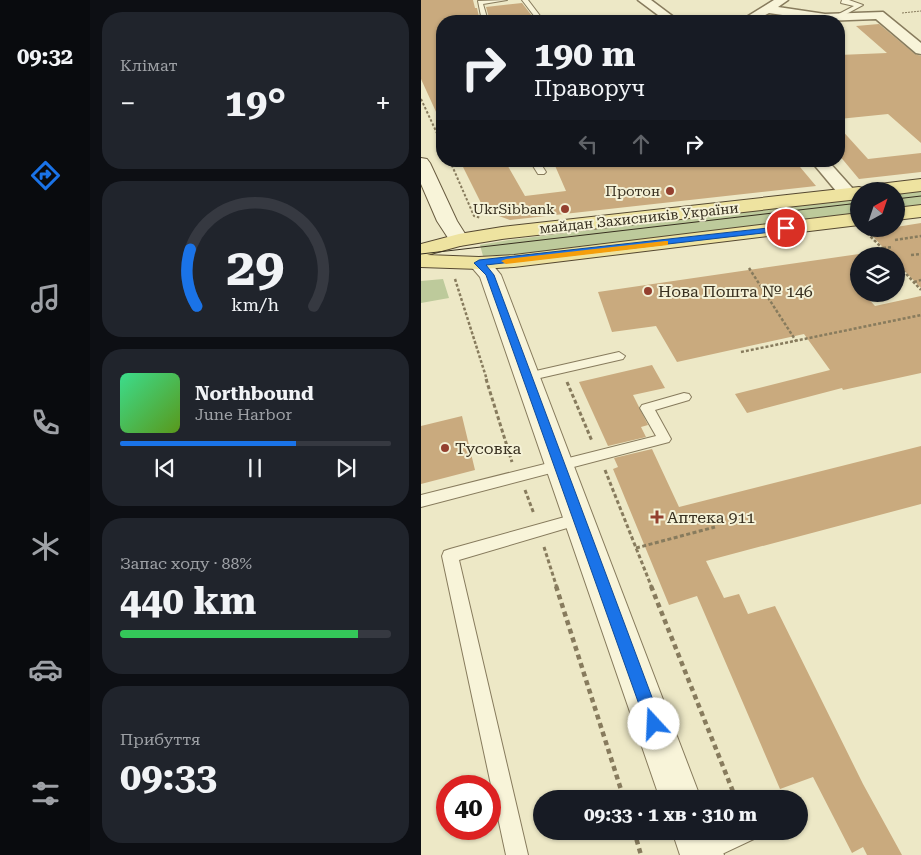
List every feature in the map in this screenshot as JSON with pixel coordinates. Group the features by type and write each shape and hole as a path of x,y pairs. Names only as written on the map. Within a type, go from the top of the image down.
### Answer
{"main road":[{"path":"905,187 921,185"},
{"name":"майдан Захисників України","path":"421,250 459,240 850,193"},
{"path":"905,213 921,211"},
{"name":"майдан Захисників України","path":"421,261 479,263 850,220"},
{"path":"459,240 468,253 479,263"}],"street":[{"path":"644,0 665,15"},
{"path":"756,15 782,0"},
{"path":"767,9 794,15"},
{"path":"845,17 879,15 921,50"},
{"path":"421,163 447,221 459,240"},
{"path":"825,167 850,190"},
{"path":"479,263 490,275 678,790"}],"lane":[{"path":"483,15 480,2 505,0"},
{"path":"525,0 536,15"},
{"path":"841,15 860,5 843,2 846,0"},
{"path":"538,167 541,172"},
{"path":"527,377 619,356"},
{"path":"421,501 664,439 647,408 684,398"},
{"path":"517,855 449,556 579,519"},
{"path":"699,846 719,840"}],"path":[{"path":"421,99 436,131"},
{"path":"453,167 458,178"},
{"path":"895,240 921,236"},
{"path":"872,238 882,247"},
{"path":"911,255 921,254"},
{"path":"749,268 796,340"},
{"path":"905,273 921,290"},
{"path":"913,282 921,280"},
{"path":"741,352 921,315"},
{"path":"565,378 600,456 732,790"},
{"path":"636,548 715,527"},
{"path":"637,840 641,855"}],"green space":[{"path":"921,191 921,207 905,209 905,193"},
{"path":"850,199 850,215 518,254 483,256 480,245"},
{"path":"443,279 449,298 421,303 421,281"}],"building":[{"path":"421,0 473,0 479,15 436,15 436,112 421,79"},
{"path":"522,3 531,15 488,15 486,7"},
{"path":"879,24 915,54 921,56 921,143 888,114 845,118 845,55 887,53 856,26"},
{"path":"845,134 868,159 921,153 921,172 859,179 845,162"},
{"name":"Протон","path":"463,167 508,167 525,196 566,191 556,167 800,167 816,186 510,220 485,211"},
{"path":"921,223 921,288 905,271 905,247 883,247 874,238 905,238 905,226"},
{"path":"850,255 850,302 871,302 875,306 893,302 905,302 905,299 921,296 921,373 843,390 842,388 747,413 735,394 830,370 804,334 677,362 656,326 612,332 598,292"},
{"path":"652,365 665,388 633,395 648,425 641,427 646,437 608,446 579,382"},
{"name":"Тусовка","path":"462,416 475,470 421,484 421,426"},
{"path":"921,446 921,504 706,561 724,598 739,594 748,614 775,606 863,784 902,855 867,855 863,847 852,853 813,777 780,789 697,596 669,605 613,469 618,467 614,458 652,449 679,507"}],"tram line":[{"path":"905,198 921,196"},
{"path":"421,254 850,204"}],"slow traffic":[{"path":"506,261 665,243"}],"place":[{"name":"Протон","path":"670,191"},
{"name":"UkrSibbank","path":"565,209"},
{"name":"Нова Пошта № 146","path":"648,291"},
{"name":"Тусовка","path":"445,448"},
{"name":"Аптека 911","path":"657,517"}],"route":[{"path":"654,724 490,275 479,263 514,261 786,228"}]}
